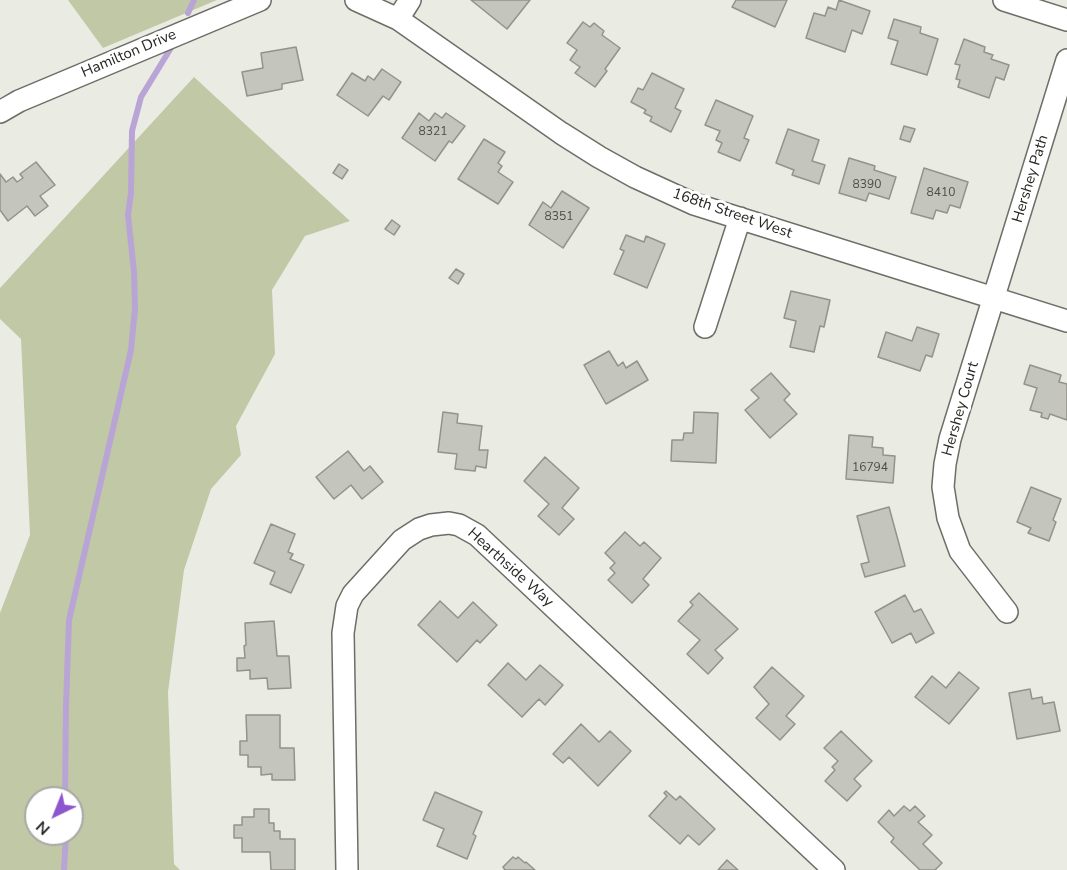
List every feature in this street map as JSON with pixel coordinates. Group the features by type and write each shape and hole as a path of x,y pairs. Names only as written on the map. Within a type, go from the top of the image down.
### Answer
{"street":[{"name":"Hamilton Drive","path":"0,112 19,101 260,0"},
{"path":"356,0 398,20 410,0"},
{"path":"1004,0 1067,20"},
{"name":"168th Street West","path":"398,20 599,157 635,177 694,204 1067,321"},
{"name":"Hershey Path","path":"995,298 1067,60"},
{"path":"705,327 740,218"},
{"name":"Hershey Court","path":"995,298 950,439 943,487 948,518 960,551 1006,612"},
{"name":"Hearthside Way","path":"347,870 343,633 347,606 353,594 402,540 430,525 449,523 459,525 477,535 834,870"}],"green space":[{"path":"68,0 217,0 103,48"},
{"path":"194,77 350,221 305,236 272,290 275,354 236,426 241,455 211,489 184,570 168,692 174,864 180,870 0,870 0,613 30,535 21,339 0,319 0,288"}],"building":[{"path":"471,0 530,0 507,29"},
{"path":"736,0 787,0 775,27 732,7"},
{"path":"839,0 870,11 862,34 852,30 845,52 806,38 814,13 825,16 828,7 836,10"},
{"path":"894,19 921,27 920,33 938,39 927,75 891,64 898,41 888,38"},
{"path":"583,22 590,27 594,23 604,31 602,35 620,48 595,87 575,73 580,67 570,60 577,50 567,43"},
{"path":"964,39 985,47 984,52 993,55 991,59 1009,65 1004,80 996,77 989,98 958,87 960,80 956,79 960,65 955,64"},
{"path":"296,47 303,80 282,84 282,89 247,96 242,72 263,68 261,53"},
{"path":"382,69 401,82 389,100 383,96 368,116 337,95 352,73 365,81 368,76 374,80"},
{"path":"652,73 684,89 675,108 681,111 671,132 650,121 652,117 644,113 646,110 631,102 638,88 643,90"},
{"path":"716,100 753,116 744,138 749,140 740,161 718,152 722,143 716,140 720,131 705,125"},
{"path":"419,113 429,121 435,113 442,118 446,113 465,126 452,143 449,141 435,161 402,138"},
{"path":"904,126 915,129 910,142 900,139"},
{"path":"788,129 819,140 812,161 825,165 819,184 792,175 794,170 776,163"},
{"path":"484,139 505,152 498,163 502,166 498,172 513,182 498,204 458,179"},
{"path":"849,158 875,166 874,170 896,177 889,199 869,193 866,201 839,193"},
{"path":"36,162 55,185 40,196 48,206 35,216 27,206 8,221 0,210 0,174 6,182 13,177 17,182 23,178 20,174"},
{"path":"339,164 348,170 342,179 333,173"},
{"path":"924,168 968,182 960,208 950,205 947,213 936,210 933,219 911,213"},
{"path":"562,191 589,208 563,248 529,225 543,202 551,208"},
{"path":"392,220 400,226 394,235 385,229"},
{"path":"626,235 644,242 646,236 665,244 647,288 614,274 624,251 620,249"},
{"path":"456,269 464,274 458,284 449,278"},
{"path":"791,291 830,300 824,327 820,326 814,352 790,347 796,321 784,318"},
{"path":"917,327 939,334 932,357 926,355 920,371 878,357 886,332 912,341"},
{"path":"609,351 618,366 623,362 626,368 637,361 648,380 606,404 584,365"},
{"path":"1030,365 1061,375 1059,382 1067,384 1067,420 1050,414 1048,419 1041,417 1042,413 1030,410 1037,388 1024,384"},
{"path":"771,373 790,394 784,400 797,414 770,438 745,410 759,398 751,390"},
{"path":"443,412 458,414 457,423 482,426 479,450 488,450 486,468 476,466 475,471 455,469 457,454 438,452"},
{"path":"694,412 718,413 716,463 671,461 672,440 683,440 684,433 693,433"},
{"path":"849,435 873,437 872,447 883,448 883,455 895,456 893,483 846,479"},
{"path":"348,451 364,471 370,466 383,482 362,499 351,485 334,499 316,477"},
{"path":"545,457 579,488 562,508 574,519 559,535 538,516 549,504 524,481"},
{"path":"1031,487 1061,499 1053,520 1056,522 1049,541 1028,533 1031,528 1017,522"},
{"path":"889,507 905,566 865,577 861,564 869,562 857,516"},
{"path":"271,524 295,534 288,552 293,554 290,559 304,565 291,593 270,584 275,572 254,563"},
{"path":"625,532 640,546 644,542 661,558 643,579 649,585 632,603 608,580 615,573 610,568 615,563 605,553"},
{"path":"699,593 738,629 715,650 723,658 708,674 687,654 700,640 678,621 693,605 690,602"},
{"path":"905,595 914,612 921,609 934,633 916,643 911,633 892,643 875,612"},
{"path":"440,601 458,618 473,602 497,625 480,643 477,640 457,662 418,625"},
{"path":"274,621 277,656 289,656 291,688 268,689 267,678 250,679 250,670 237,671 237,658 245,658 245,623"},
{"path":"508,663 526,680 540,665 563,685 545,705 539,699 522,717 488,685"},
{"path":"772,667 804,696 786,716 795,724 780,740 756,718 769,704 754,687"},
{"path":"959,672 979,688 949,724 915,697 932,676 946,688"},
{"path":"1030,689 1032,699 1042,697 1043,704 1054,702 1060,731 1017,739 1009,693"},
{"path":"246,715 280,715 280,748 294,748 295,780 272,780 272,774 261,775 261,767 248,767 248,755 240,755 240,741 247,741"},
{"path":"581,724 599,742 610,731 631,751 598,786 569,757 563,763 553,754"},
{"path":"841,731 872,761 854,779 861,786 847,801 825,781 835,770 832,767 838,761 824,748"},
{"path":"666,791 676,800 680,796 715,829 699,845 688,835 680,844 649,816 667,796 664,793"},
{"path":"435,792 482,812 473,834 476,836 467,859 437,846 444,829 423,820"},
{"path":"904,806 910,811 915,806 925,816 918,822 932,835 923,844 942,863 935,870 920,870 891,842 894,838 878,822 889,810 894,816"},
{"path":"254,809 269,809 269,823 274,823 274,831 280,831 280,839 295,839 295,870 271,870 270,852 242,852 242,838 234,838 234,825 242,825 242,817 254,817"},
{"path":"513,857 516,859 518,857 535,870 505,870 503,867"},
{"path":"727,860 738,870 718,870"}],"waterway":[{"path":"188,13 194,0"},
{"path":"65,786 69,620 131,350 135,308 128,215 131,193 132,131 141,97 174,43"},
{"path":"64,870 65,846"}]}
